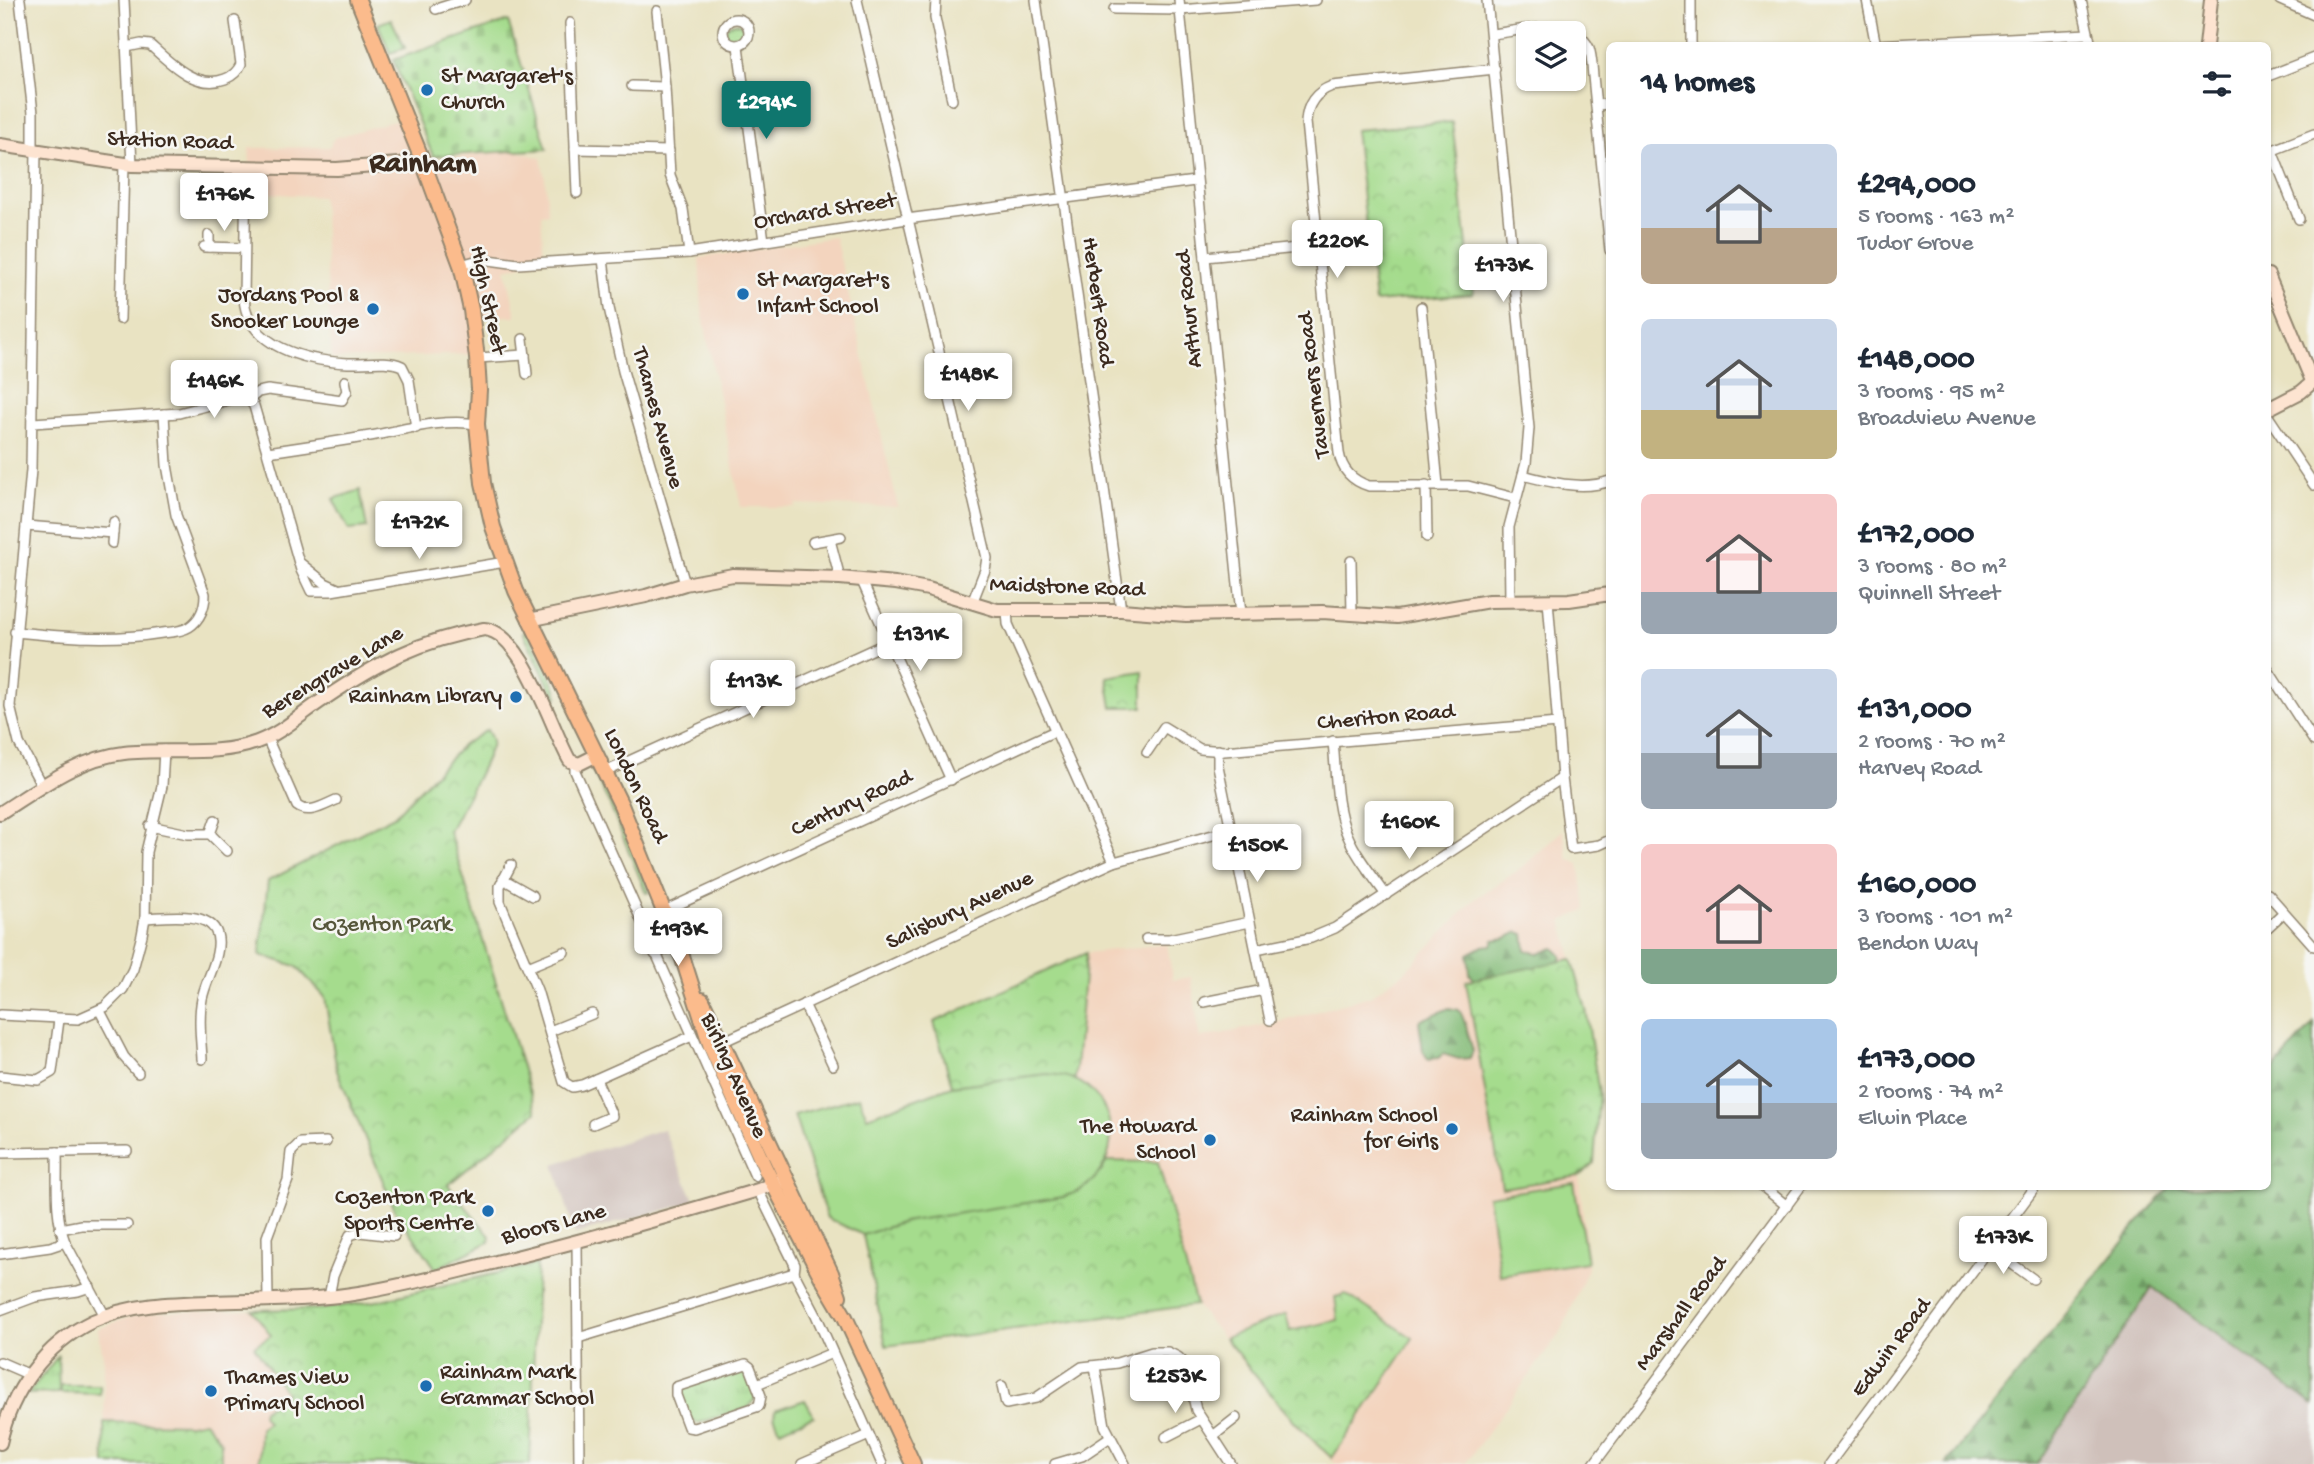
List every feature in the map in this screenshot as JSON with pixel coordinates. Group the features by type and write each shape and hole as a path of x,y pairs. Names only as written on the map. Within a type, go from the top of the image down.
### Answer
{"main road":[{"name":"High Street","path":"358,0 461,265 471,310 477,358 477,424 487,506 505,562 529,620"},
{"name":"London Road","path":"529,620 621,805 690,977 709,1012 717,1045 822,1278 845,1317 913,1464"}],"street":[{"path":"20,0 33,114 33,423 10,694 12,719 19,743 41,786"},
{"path":"120,319 128,165 124,0"},
{"path":"436,9 465,0"},
{"path":"857,0 987,558 972,603"},
{"path":"936,0 935,18 953,100"},
{"name":"Herbert Road","path":"1036,0 1121,610"},
{"path":"1114,9 1316,0"},
{"path":"1487,0 1528,414 1528,450 1508,537 1510,600"},
{"path":"1691,0 1691,42"},
{"path":"1867,0 1874,42"},
{"path":"2081,0 2090,42"},
{"path":"2206,42 2211,0"},
{"path":"2280,0 2314,15"},
{"name":"Arthur Road","path":"1179,5 1241,614"},
{"path":"655,17 665,87 670,175 683,209 689,253"},
{"path":"127,47 150,45 195,79 217,81 231,76 241,64 235,21"},
{"path":"570,23 577,193"},
{"path":"1492,34 1561,28 1579,36 1587,45 1591,56 1606,209"},
{"path":"1970,42 2088,34"},
{"path":"738,46 764,241"},
{"path":"2271,75 2314,58"},
{"name":"Taverners Road","path":"1495,69 1332,86 1317,95 1307,109 1306,122 1339,453 1343,467 1357,481 1369,486 1438,485 1478,488 1515,498"},
{"path":"632,86 665,87"},
{"path":"1596,105 1606,104"},
{"path":"2271,152 2314,134"},
{"name":"Station Road","path":"0,145 128,165 337,169 423,162"},
{"path":"575,149 669,151"},
{"path":"2271,154 2299,219"},
{"path":"246,166 244,306 248,318 257,331 273,344 316,358 347,363 391,363 402,366 409,380 416,428"},
{"name":"Orchard Street","path":"461,265 482,259 510,264 689,253 907,219 1195,181"},
{"path":"209,234 207,247 244,248"},
{"path":"1205,257 1318,246"},
{"name":"Thames Avenue","path":"603,260 609,307 623,371 685,584"},
{"path":"2271,282 2313,381 2271,407"},
{"path":"1421,307 1438,485"},
{"path":"523,339 527,374"},
{"path":"477,358 525,355"},
{"path":"249,400 258,392 268,390 342,400 347,391 345,381"},
{"path":"33,423 164,414 236,398 249,400 254,405 300,563 311,591 505,562"},
{"path":"15,632 77,638 125,638 184,629 198,619 204,607 205,594 176,515 167,465 164,414"},
{"path":"2271,420 2314,485"},
{"path":"268,452 416,428 464,422 477,424"},
{"path":"1523,475 1574,485 1606,482"},
{"path":"1426,485 1427,537"},
{"path":"112,543 114,522"},
{"path":"26,526 113,533"},
{"path":"813,542 841,537"},
{"path":"830,540 840,578"},
{"path":"1351,561 1352,615"},
{"path":"300,563 338,589"},
{"name":"Maidstone Road","path":"529,620 733,575 861,579 910,585 989,609 1121,610 1186,615 1322,612 1397,617 1475,603 1578,599 1606,595"},
{"path":"861,579 951,780"},
{"path":"1548,600 1562,778 1571,849 1606,842"},
{"path":"1007,610 1008,624 1114,862"},
{"name":"Berengrave Lane","path":"0,813 41,786 101,757 164,750 236,747 267,738 334,692 402,652 450,636 484,629 492,630"},
{"name":"Birling Avenue","path":"492,630 529,672 567,756 575,764 575,771 755,1177"},
{"path":"605,772 889,642"},
{"path":"2271,675 2314,741"},
{"name":"Cheriton Road","path":"1217,750 1558,723"},
{"path":"1147,752 1164,727 1200,749 1217,750 1218,766 1270,1020"},
{"name":"Century Road","path":"664,911 1055,731"},
{"path":"267,738 302,810 311,810 335,799"},
{"path":"1333,741 1340,808 1345,828 1353,847 1386,895"},
{"path":"0,1014 59,1020 78,1019 100,1011 113,1001 127,984 138,953 145,918 145,868 150,826 163,778 164,750"},
{"path":"575,764 597,755"},
{"path":"1256,949 1321,935 1562,778"},
{"path":"210,834 215,820"},
{"path":"150,826 188,834 210,834 227,851"},
{"name":"Salisbury Avenue","path":"717,1045 1114,862 1231,830"},
{"path":"511,865 499,892 501,907 528,967 564,1082 568,1086 577,1087 692,1036"},
{"path":"503,879 534,897"},
{"path":"2271,898 2314,946"},
{"path":"2271,924 2283,913"},
{"path":"145,918 197,917 208,923 216,932 219,942 201,1003 202,1059"},
{"path":"1146,939 1170,939 1250,922"},
{"path":"655,954 677,944"},
{"path":"528,967 564,952"},
{"path":"1204,1002 1264,990"},
{"path":"804,1004 833,1065"},
{"path":"100,1011 124,1056 138,1073"},
{"path":"550,1031 592,1014"},
{"path":"0,1076 38,1080 52,1072 59,1020"},
{"path":"593,1124 616,1114 596,1079"},
{"path":"268,1300 267,1237 288,1180 291,1152 300,1143 327,1142"},
{"path":"0,1153 127,1151"},
{"path":"57,1152 57,1212 60,1229 105,1316"},
{"name":"Bloors Lane","path":"0,1443 7,1418 30,1375 43,1359 82,1327 105,1316 162,1303 329,1297 381,1290 578,1242 780,1182"},
{"path":"758,1190 795,1265 794,1273 802,1284 881,1464"},
{"path":"1767,1190 1787,1206"},
{"name":"Marshall Road","path":"1594,1464 1798,1190"},
{"name":"Edwin Road","path":"1829,1464 2032,1190"},
{"path":"60,1229 81,1225 127,1224"},
{"path":"329,1297 333,1276 350,1235 360,1232 394,1236"},
{"path":"0,1254 50,1247 65,1242"},
{"path":"578,1242 579,1464"},
{"path":"1990,1248 2033,1279"},
{"path":"578,1338 794,1273"},
{"path":"0,1310 35,1297 90,1287"},
{"path":"1002,1386 1006,1404 1018,1403 1043,1394 1077,1370 1117,1363 1152,1352 1173,1353 1186,1365 1201,1419 1231,1464"},
{"path":"757,1384 832,1353"},
{"path":"0,1362 30,1375"},
{"path":"746,1364 757,1384 761,1401 757,1408 691,1429 686,1423 675,1391 682,1384 746,1364"},
{"path":"1095,1367 1101,1412 1110,1437 1125,1464"},
{"path":"1213,1436 1236,1418"},
{"path":"1166,1437 1201,1419"},
{"path":"802,1464 869,1435"},
{"path":"1055,1464 1082,1457 1110,1437"}],"shaded area":[{"path":"401,119 419,161 515,151 541,158 548,213 541,214 544,259 506,269 516,316 475,317 474,354 332,359 322,197 252,192 249,148 329,147 334,138"},
{"path":"835,237 898,507 795,504 796,507 741,507 702,311 699,258"},
{"path":"1563,830 1568,859 1579,863 1586,910 1562,921 1586,1009 1599,1094 1594,1163 1579,1176 1588,1268 1562,1330 1465,1464 1336,1464 1304,1434 1196,1305 886,1346 863,1235 1047,1074 952,1086 934,1022 1086,953 1167,944 1173,980 1191,977 1200,1038 1284,1021 1370,996 1404,973 1475,899 1522,868"},
{"path":"663,1129 695,1202 575,1234 554,1164"},
{"path":"537,1264 530,1464 105,1464 104,1361 98,1329 129,1317 155,1312 322,1309 377,1301"},
{"path":"2152,1286 2314,1405 2314,1459 2310,1464 2037,1464"}],"green space":[{"path":"391,19 405,48 390,53 378,24"},
{"path":"508,21 547,149 433,156 393,60"},
{"path":"735,23 742,26 745,33 742,40 735,43 728,40 725,33 728,26"},
{"path":"1452,122 1473,294 1375,302 1355,130"},
{"path":"360,490 367,528 349,530 333,499"},
{"path":"527,630 558,697 555,698 523,632"},
{"path":"1143,671 1143,707 1112,707 1107,677"},
{"name":"Cozenton Park","path":"487,730 492,740 491,747 449,831 536,1112 448,1185 490,1236 489,1242 436,1269 395,1210 337,1071 325,997 296,966 260,955 268,881 394,816 463,745"},
{"path":"590,766 607,787 650,892 646,893 609,803"},
{"path":"1518,932 1524,934 1526,950 1539,954 1554,948 1562,956 1560,964 1475,981 1470,974 1468,954 1483,946 1492,945 1494,940"},
{"path":"1086,953 1075,1079 1047,1074 952,1086 934,1022"},
{"path":"1572,959 1586,1009 1599,1094 1594,1163 1579,1176 1502,1188 1466,981"},
{"path":"1449,1008 1459,1010 1473,1051 1470,1058 1459,1059 1443,1054 1438,1058 1428,1059 1423,1051 1419,1021"},
{"path":"2314,1023 2314,1405 2152,1287 2037,1464 1946,1464 2125,1238 2167,1190 2271,1190 2271,1073"},
{"path":"1047,1074 1068,1077 1093,1092 1108,1119 1111,1134 1105,1163 1096,1177 1084,1188 1064,1197 903,1222 863,1235 827,1218 794,1115 859,1097 867,1117 952,1086"},
{"path":"1107,1161 1158,1162 1196,1305 886,1346 863,1235 903,1222 1101,1172"},
{"path":"1574,1183 1587,1262 1500,1275 1488,1196"},
{"name":"Rainham Mark Grammar School","path":"537,1264 530,1464 259,1464 260,1428 267,1422 262,1415 263,1410 286,1393 254,1346 271,1335 252,1310 322,1309 377,1301"},
{"path":"1346,1294 1413,1338 1332,1458 1289,1415 1225,1338 1286,1314 1290,1331 1338,1320 1335,1297"},
{"path":"58,1356 59,1393 28,1394"},
{"path":"737,1370 750,1376 756,1397 748,1408 698,1423 688,1420 679,1395 684,1387"},
{"path":"61,1385 100,1385 100,1394 61,1393"},
{"path":"805,1400 814,1416 780,1430 774,1417 775,1410"},
{"path":"204,1421 221,1441 221,1464 105,1464 104,1422 189,1424"}],"place":[{"name":"St Margaret's Church","path":"427,90"},
{"name":"St Margaret's Infant School","path":"743,294"},
{"name":"Jordans Pool & Snooker Lounge","path":"373,309"},
{"name":"Rainham Library","path":"516,697"},
{"name":"Rainham School for Girls","path":"1452,1129"},
{"name":"The Howard School","path":"1210,1140"},
{"name":"Cozenton Park Sports Centre","path":"488,1211"},
{"name":"Rainham Mark Grammar School","path":"426,1386"},
{"name":"Thames View Primary School","path":"211,1391"}],"district":[{"name":"Rainham","path":"423,165"}]}
